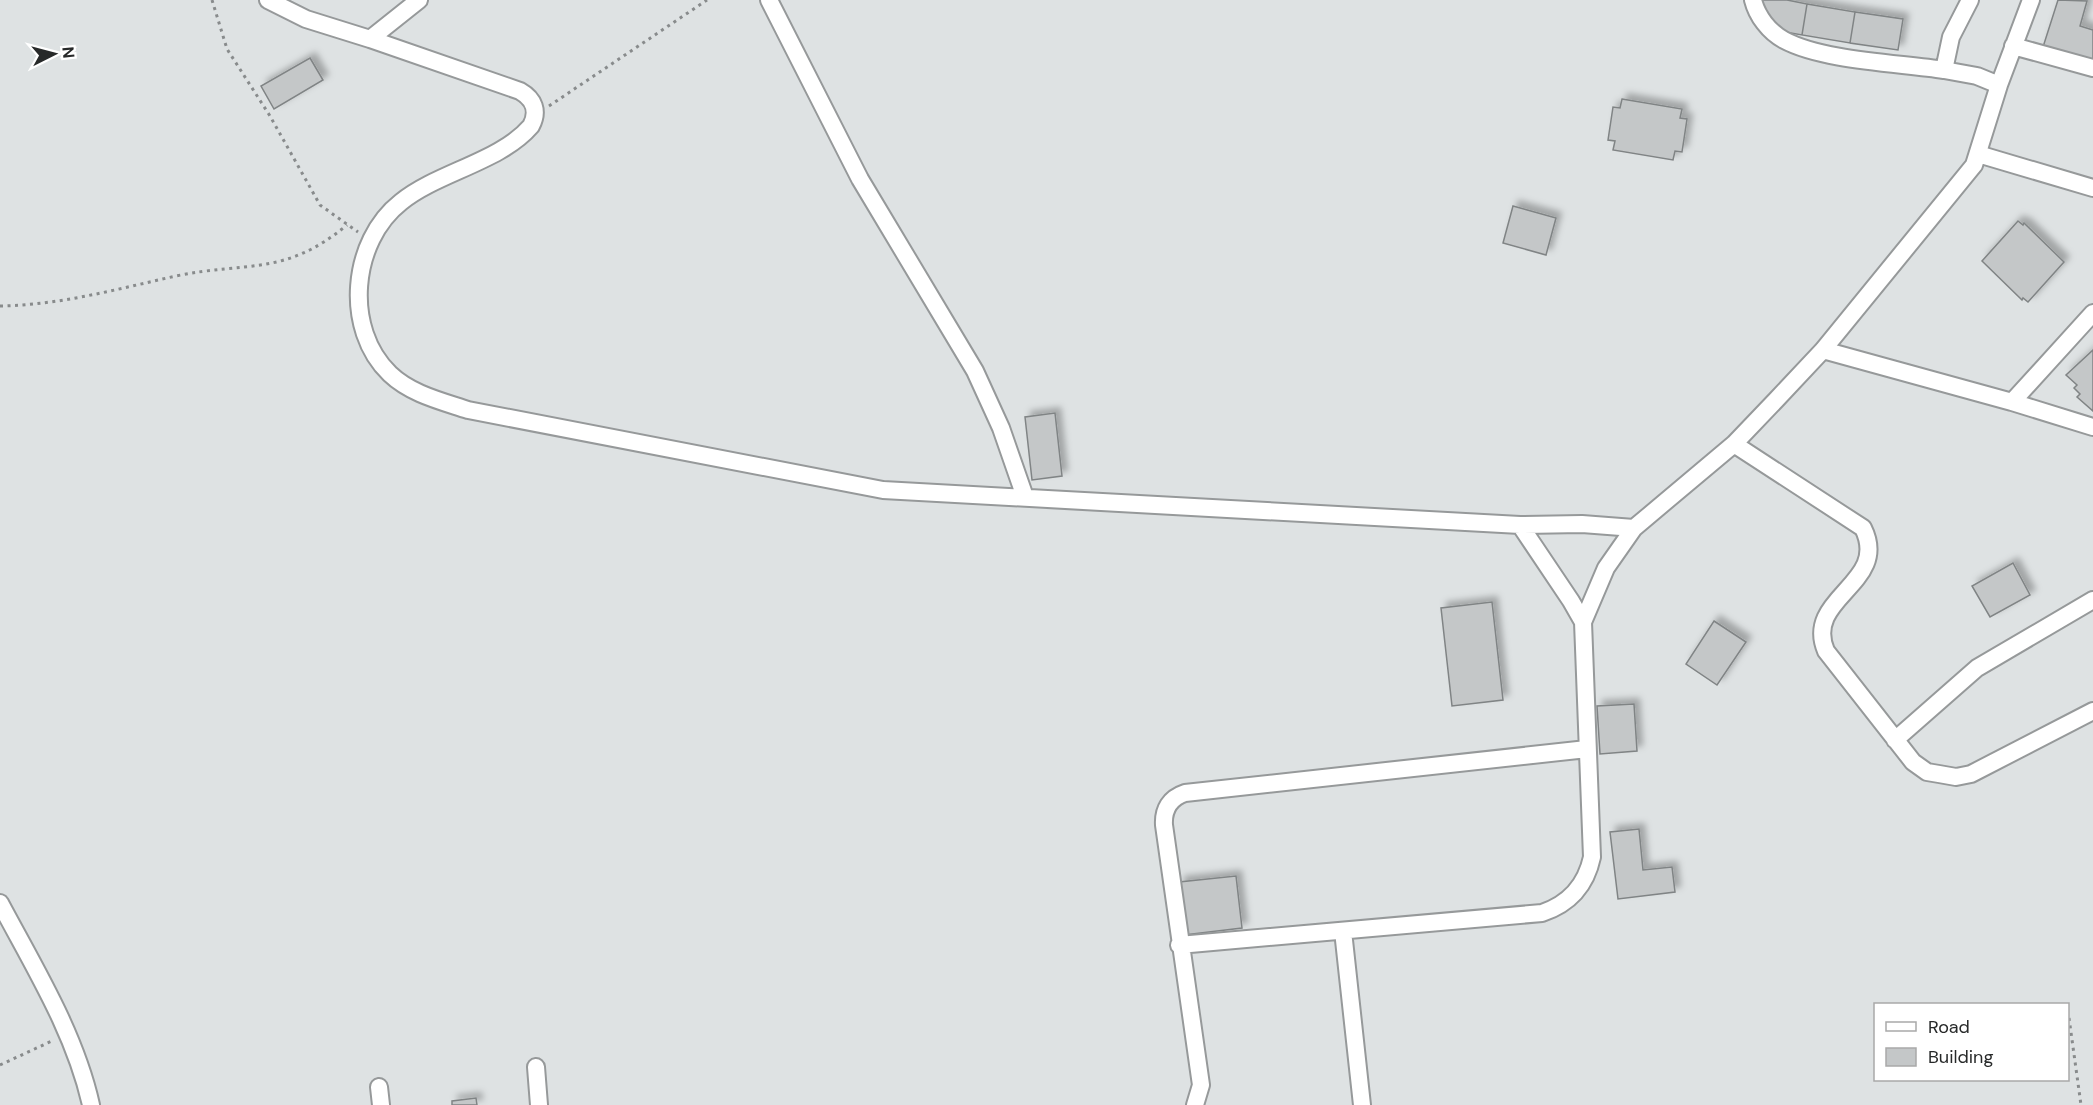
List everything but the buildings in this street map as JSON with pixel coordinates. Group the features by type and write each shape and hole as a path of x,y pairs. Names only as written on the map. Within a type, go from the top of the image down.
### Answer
{"street":[{"path":"268,0 306,19 520,91 530,98 535,115 527,130 507,145 402,201 390,214 372,242 359,286 359,313 366,337 389,374 426,396 468,410 846,485 913,493 1025,497 1520,525 1582,524 1634,528"},
{"path":"370,39 419,0"},
{"path":"769,0 860,179 975,371 1001,428 1025,497"},
{"path":"1753,0 1766,26 1783,40 1793,44 1832,54 1977,76 1999,85"},
{"path":"1944,70 1951,37 1970,0"},
{"path":"1179,945 1542,913 1569,899 1584,881 1592,857 1583,622 1606,568 1634,528 1671,500 1734,444 1822,350 1974,165 1999,85 2031,0"},
{"path":"2013,46 2093,68"},
{"path":"1978,154 2093,188"},
{"path":"2012,402 2093,313"},
{"path":"1822,350 2012,402 2093,427"},
{"path":"1734,444 1863,528 1869,548 1866,564 1823,617 1821,633 1826,651 1919,768 1939,774 1964,776 2093,711"},
{"path":"1520,525 1583,622"},
{"path":"1895,740 1977,668 2093,600"},
{"path":"1195,1105 1201,1085 1179,945 1163,818 1168,805 1178,795 1587,749"},
{"path":"0,903 67,1034 82,1071 91,1105"},
{"path":"1343,931 1362,1105"},
{"path":"536,1067 539,1105"},
{"path":"379,1087 381,1105"}],"path":[{"path":"212,0 227,49 270,116 320,205 372,242"},
{"path":"535,115 707,0"},
{"path":"0,306 84,298 177,276 266,266 316,248 347,225"},
{"path":"2069,1018 2081,1105"},
{"path":"0,1065 67,1034"}]}
